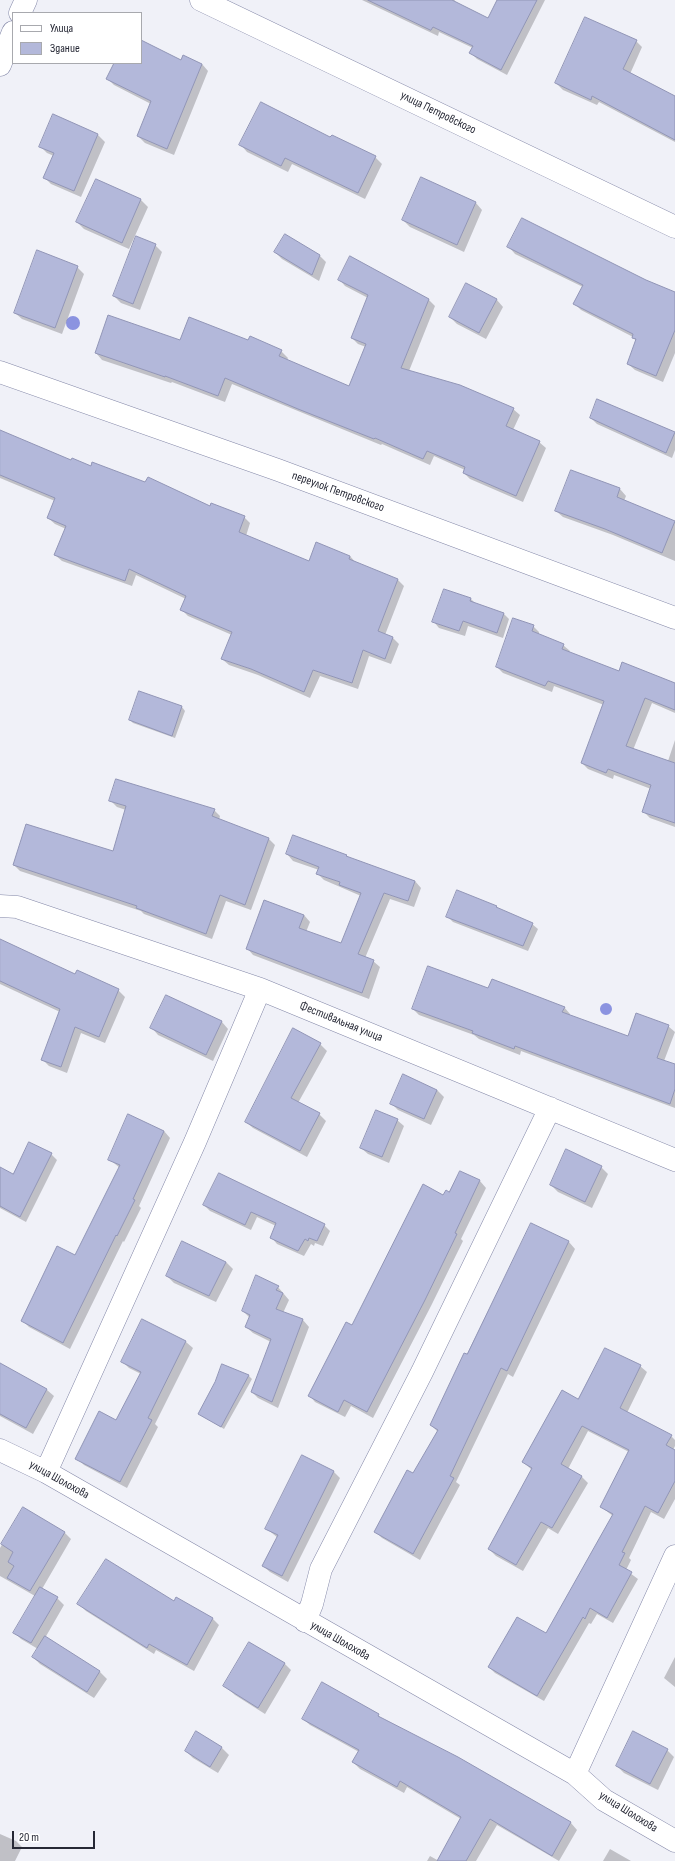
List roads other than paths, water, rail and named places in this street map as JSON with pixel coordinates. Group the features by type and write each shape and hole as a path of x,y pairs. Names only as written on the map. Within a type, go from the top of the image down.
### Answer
{"street":[{"path":"20,12 26,0"},
{"name":"улица Петровского","path":"201,0 675,227"},
{"path":"0,64 12,34"},
{"name":"переулок Петровского","path":"0,372 278,470 675,618"},
{"name":"Фестивальная улица","path":"0,906 17,907 260,989 675,1160"},
{"path":"46,1472 195,1142 260,989"},
{"path":"305,1621 321,1569 422,1372 550,1108"},
{"name":"улица Шолохова","path":"0,1450 46,1472 575,1774 604,1800 675,1840"},
{"path":"575,1774 675,1556"}],"water":[{"path":"70,316 76,316 80,320 80,326 76,330 70,330 66,326 66,320"},
{"path":"606,1003 610,1005 612,1009 610,1013 606,1015 602,1013 600,1009 602,1005"}]}
